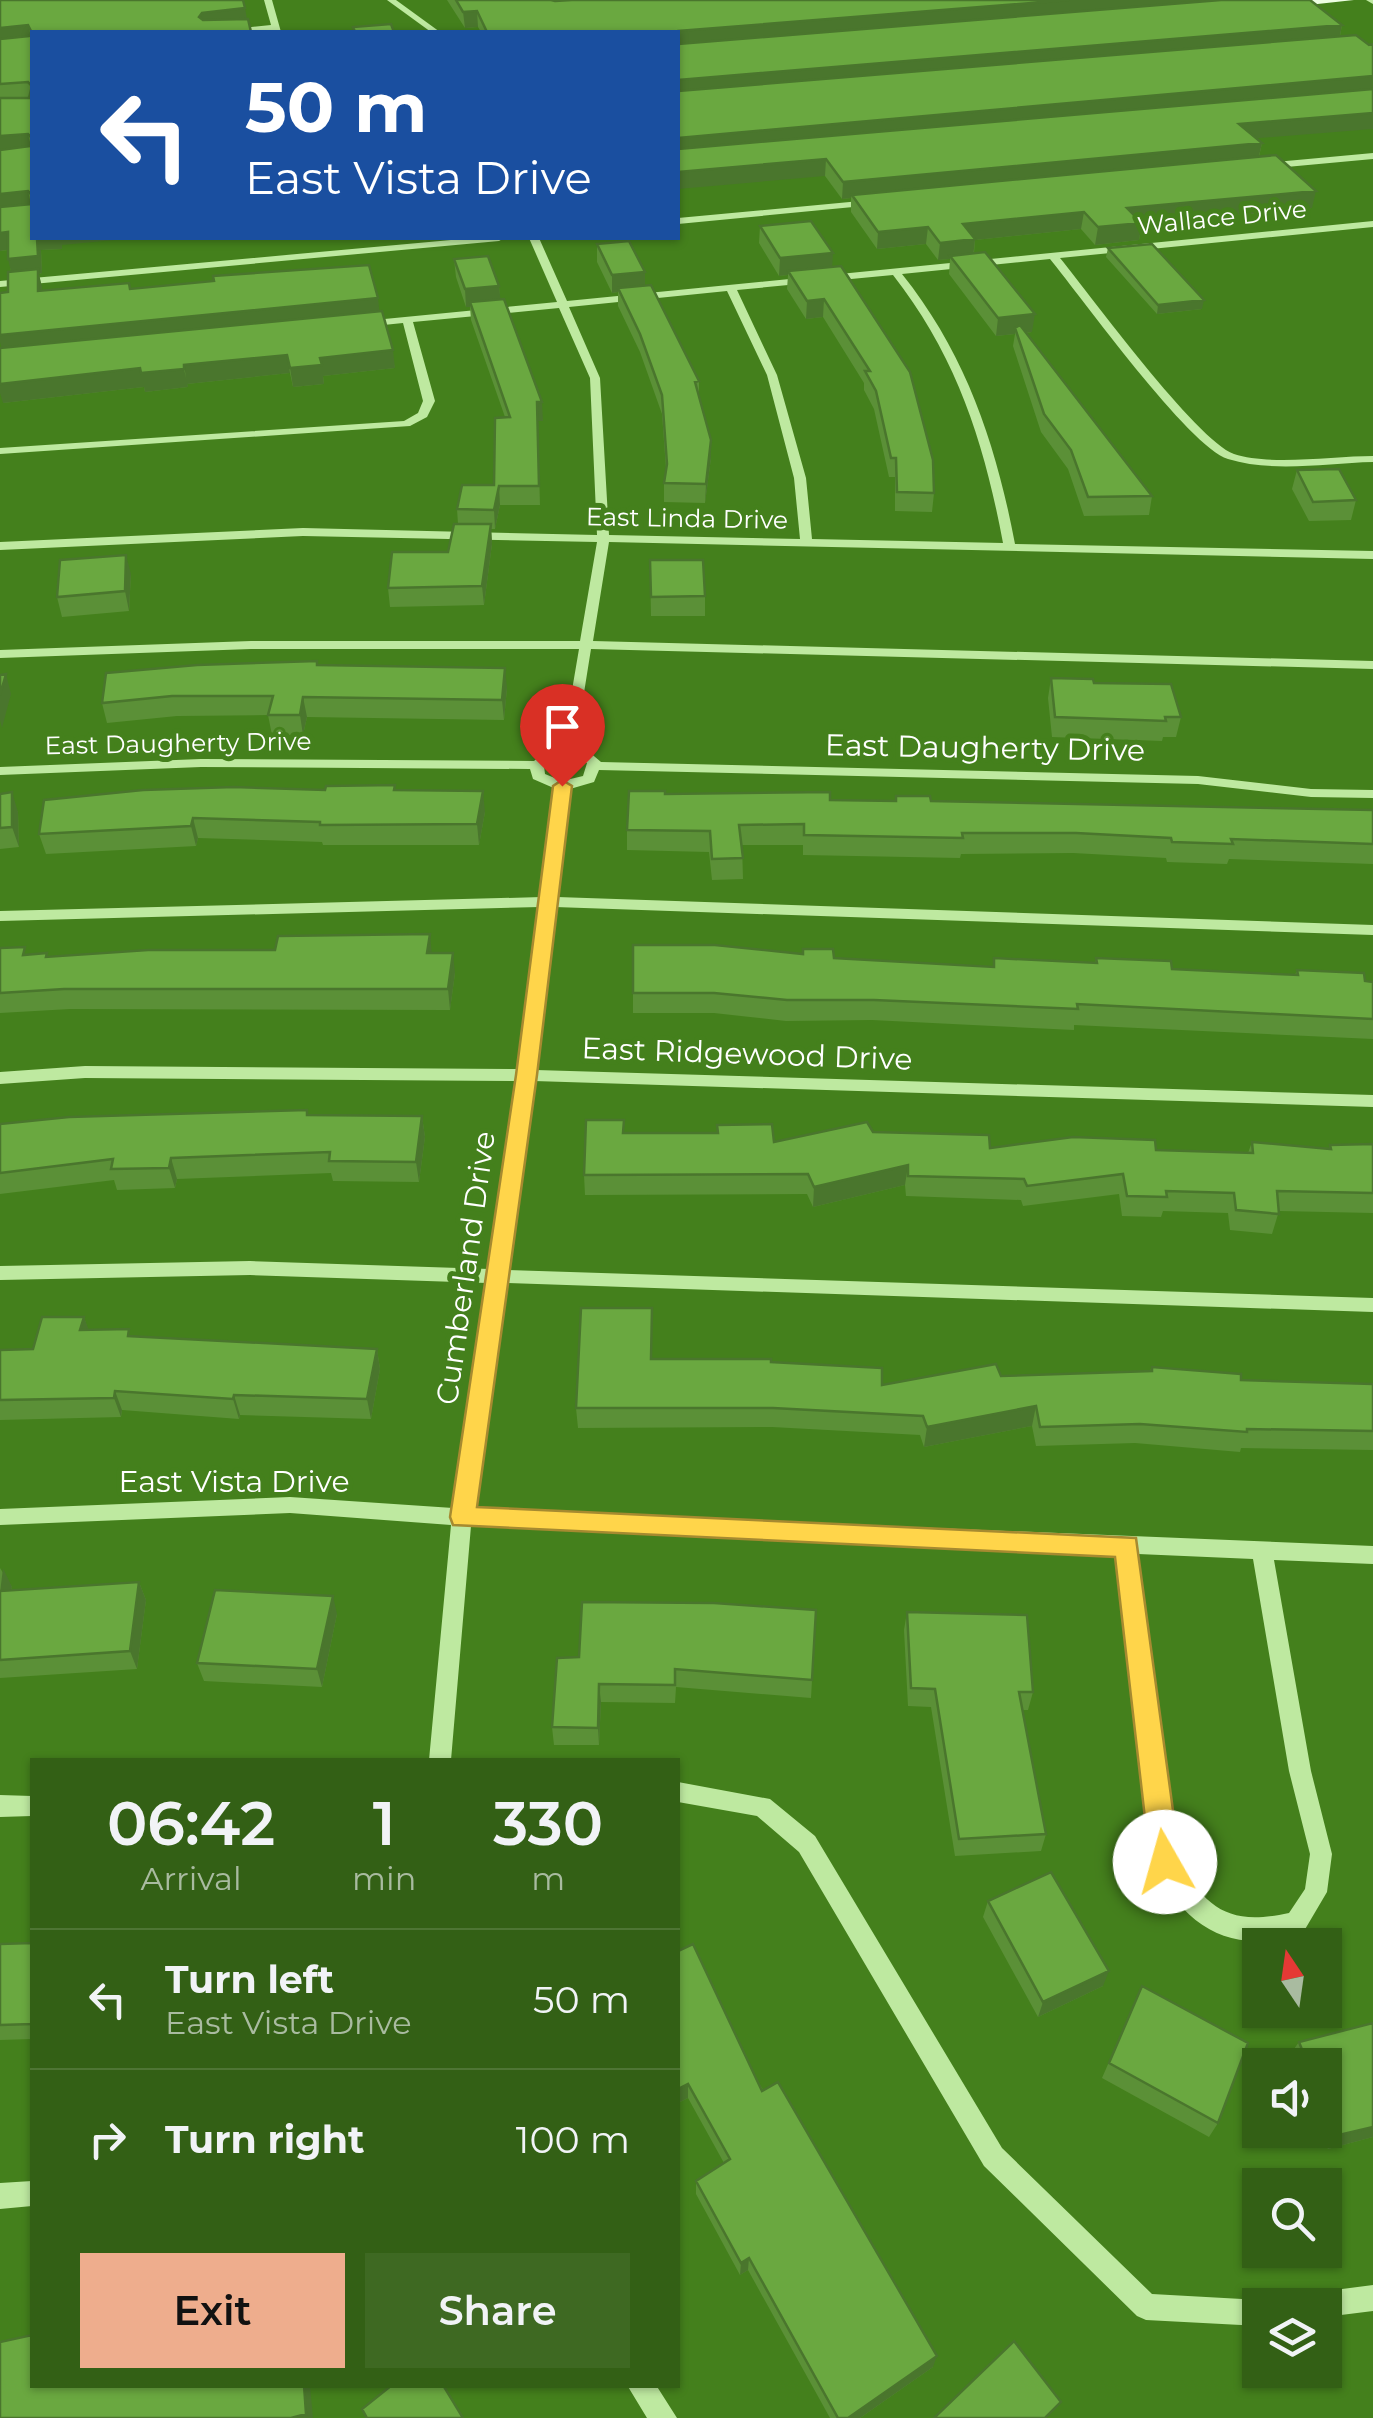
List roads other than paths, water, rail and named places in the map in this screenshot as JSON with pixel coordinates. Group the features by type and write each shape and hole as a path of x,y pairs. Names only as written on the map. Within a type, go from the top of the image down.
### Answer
{"main road":[{"path":"1272,6 1348,0"}],"street":[{"path":"268,0 276,30"},
{"path":"391,0 433,30"},
{"path":"1254,167 1373,156"},
{"path":"680,221 876,202"},
{"name":"Wallace Drive","path":"349,326 1373,224"},
{"path":"0,284 477,240"},
{"path":"535,240 595,378 603,540 568,752"},
{"path":"1054,256 1220,452 1253,459 1373,459"},
{"path":"896,272 928,310 959,366 996,466 1010,547"},
{"path":"731,288 772,374 800,478 806,542"},
{"path":"0,451 406,424 423,415 429,401 407,320"},
{"name":"East Linda Drive","path":"0,546 303,532 1373,555"},
{"path":"0,654 251,644 585,646 1373,665"},
{"path":"568,752 590,758 595,766 589,780 562,786 542,780 537,765 544,757 568,752"},
{"name":"East Daugherty Drive","path":"0,772 91,765 537,765"},
{"name":"East Daugherty Drive","path":"595,766 1198,780 1311,793 1373,794"},
{"name":"Cumberland Drive","path":"436,1758 462,1517 527,1075 562,786"},
{"path":"0,916 72,911 548,902 1373,930"},
{"name":"East Ridgewood Drive","path":"0,1078 85,1072 527,1075 1373,1101"},
{"path":"0,1274 250,1268 1373,1305"},
{"name":"East Vista Drive","path":"0,1517 290,1506 462,1517 1373,1555"},
{"path":"1127,1546 1165,1862 1187,1900 1228,1928 1259,1933 1296,1923 1316,1892 1321,1854 1300,1771 1262,1551"},
{"path":"680,1792 762,1806 807,1844 993,2157 1146,2307 1242,2312"},
{"path":"0,1806 30,1806"},
{"path":"0,2196 30,2194"},
{"path":"1342,2302 1373,2298"},
{"path":"642,2388 662,2418"}]}
